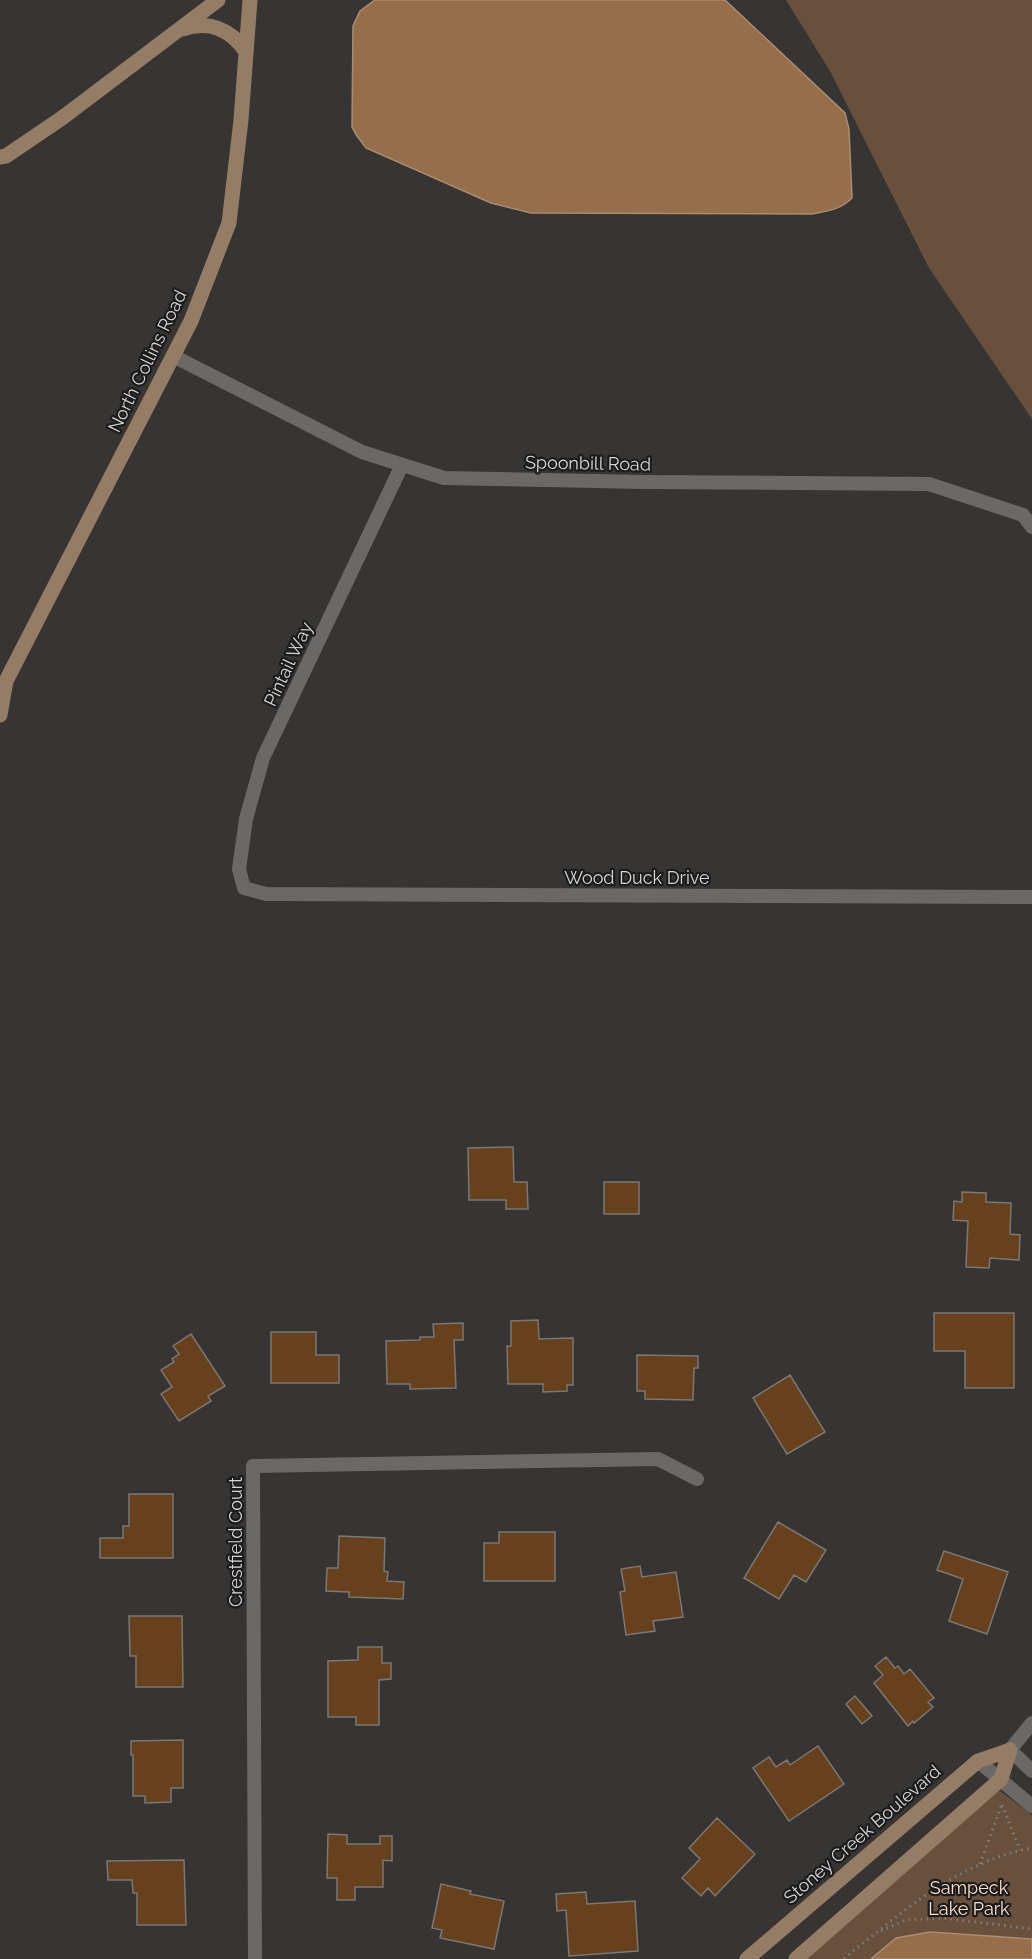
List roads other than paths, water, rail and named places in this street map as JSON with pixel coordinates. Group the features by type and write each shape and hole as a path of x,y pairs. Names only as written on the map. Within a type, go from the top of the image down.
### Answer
{"street":[{"path":"0,158 62,118 218,0"},
{"name":"North Collins Road","path":"0,715 6,681 191,321 229,224 241,120 250,0"},
{"path":"172,35 189,27 209,26 227,32 241,44 246,52"},
{"name":"Spoonbill Road","path":"173,356 362,452 444,478 644,483 929,484 1023,515 1032,527"},
{"name":"Pintail Way","path":"244,888 239,869 246,819 263,758 402,465"},
{"name":"Wood Duck Drive","path":"244,888 266,894 1032,897"},
{"name":"Crestfield Court","path":"255,1959 253,1466 658,1459 697,1479"},
{"path":"796,1959 1001,1779 1010,1750 1032,1723"},
{"path":"1010,1750 1032,1772"},
{"name":"Stoney Creek Boulevard","path":"747,1959 978,1761 1010,1750"},
{"path":"978,1761 1032,1806"}],"park label":[{"name":"Sampeck Lake Park","path":"969,1897"}]}
